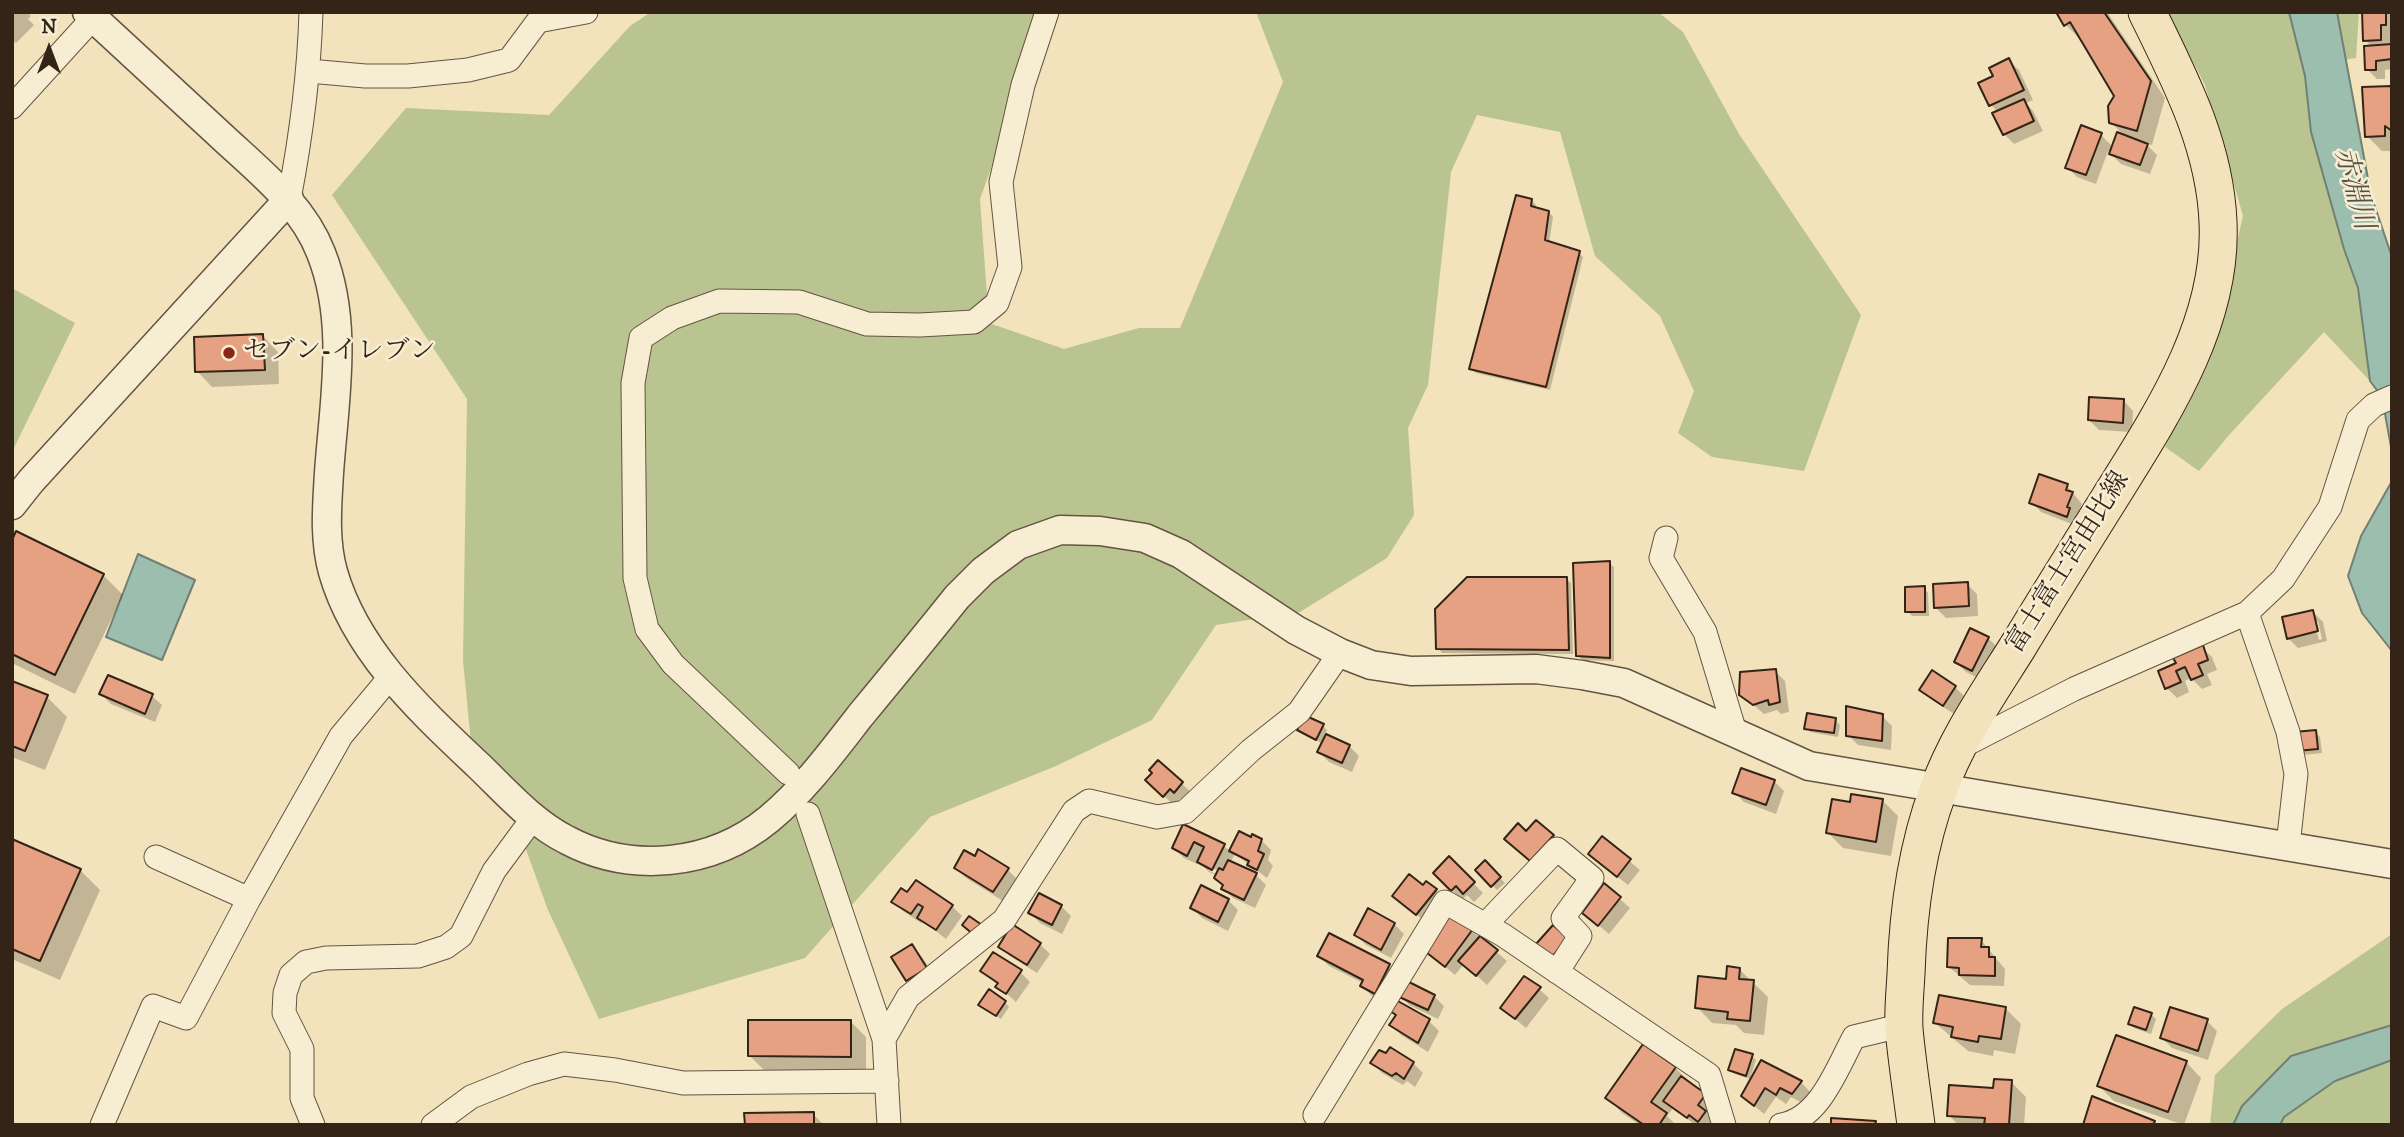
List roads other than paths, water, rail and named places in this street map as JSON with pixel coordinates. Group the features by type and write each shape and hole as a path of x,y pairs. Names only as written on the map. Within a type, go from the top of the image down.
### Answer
{"main road":[{"name":"富士富士宮由比線","path":"1916,1125 1904,1025 1908,936 1913,886 1923,837 1939,788 1956,750 1984,700 2155,425 2187,361 2204,318 2214,275 2218,224 2213,177 2202,134 2182,82 2147,12"}],"street":[{"path":"12,505 289,199 301,136 309,71 312,12"},
{"path":"309,71 375,76 468,70 509,60 538,21 586,12"},
{"path":"788,773 673,664 647,629 635,578 633,383 641,338 672,318 719,301 799,302 867,324 974,322 997,303 1010,267 1001,182 1023,85 1047,12"},
{"path":"12,107 90,15 289,199 321,250 331,286 339,336 326,521 333,571 350,615 411,701 533,818 565,839 590,850 649,863 684,858 714,851 767,821 813,776 957,597 983,572 1018,545 1060,530 1100,531 1145,538 1181,554 1296,630 1340,653 1371,665 1411,671 1536,669 1582,675 1623,684 1810,766 2392,864"},
{"path":"1956,750 2074,689 2248,613 2283,579 2330,507 2358,420 2383,401"},
{"path":"1666,538 1661,558 1705,632 1735,732"},
{"path":"2248,613 2288,732 2296,774 2288,845"},
{"path":"884,1039 908,996 1004,920 1074,811 1089,801 1157,817 1185,812 1251,750 1298,712 1340,653"},
{"path":"102,1125 153,1006 186,1018 341,736 391,676"},
{"path":"808,814 884,1039 889,1125"},
{"path":"313,1125 302,1098 302,1049 284,1013 285,993 291,975 306,962 326,958 418,956 446,947 461,936 494,871 533,818"},
{"path":"1485,925 1557,849 1592,878 1563,918 1580,936 1557,972"},
{"path":"156,857 250,899"},
{"path":"1315,1115 1445,902 1557,972 1709,1075 1724,1125"},
{"path":"1788,1124 1815,1106 1854,1037 1904,1025"},
{"path":"433,1125 471,1097 528,1074 564,1064 615,1070 683,1083 887,1081"}],"water":[{"name":"赤淵川","path":"2289,12 2337,12 2371,195 2392,257 2392,471 2391,447 2382,397 2370,381 2358,288 2344,249 2311,132 2305,76"},
{"path":"2392,481 2392,651 2362,613 2348,576 2361,536"},
{"path":"138,554 195,580 162,660 106,637"},
{"path":"2392,1025 2392,1060 2335,1081 2284,1117 2280,1125 2233,1125 2242,1106 2291,1056"}],"place":[{"name":"セブン-イレブン","path":"229,353"}]}
